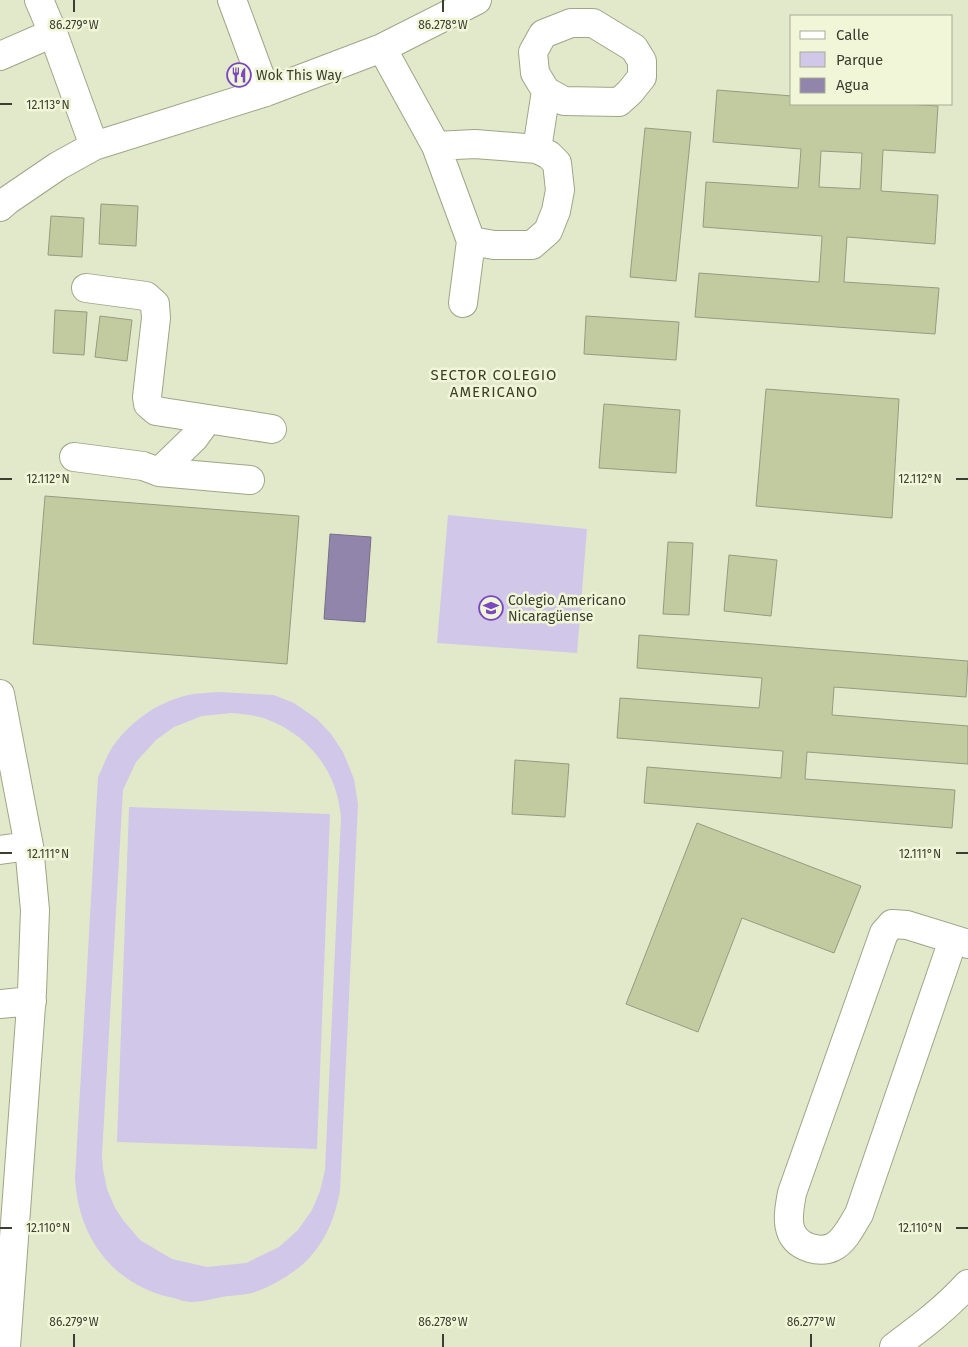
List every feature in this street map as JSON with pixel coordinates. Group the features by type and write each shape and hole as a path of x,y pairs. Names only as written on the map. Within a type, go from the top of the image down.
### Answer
{"street":[{"path":"40,0 94,146"},
{"path":"232,0 266,92"},
{"path":"0,207 58,166 94,146 266,92 382,48 447,7 477,0"},
{"path":"0,56 53,33"},
{"path":"382,48 436,146 471,241 463,303"},
{"path":"537,149 546,91"},
{"path":"436,146 475,144 537,149 549,155 557,163 560,190 556,211 548,231 532,245 494,245 471,241"},
{"path":"86,288 146,296 155,304 156,318 147,396 148,404 156,411 272,429"},
{"path":"159,472 194,438 208,419"},
{"path":"74,457 143,466 159,472 250,480"},
{"path":"0,694 29,846 35,910 32,1001 8,1206 6,1347"},
{"path":"0,850 29,846"},
{"path":"892,924 907,925 960,942 859,1214 845,1236 833,1247 819,1250 801,1245 790,1232 788,1213 792,1193 884,933 892,924"},
{"path":"0,1004 32,1001"},
{"path":"894,1347 950,1304 968,1284"}],"green space":[{"path":"448,515 587,529 577,653 437,643"},
{"path":"219,692 274,695 294,703 317,719 331,734 343,752 354,779 358,804 340,1191 336,1209 322,1241 311,1256 285,1277 270,1286 252,1293 191,1302 148,1290 130,1281 101,1254 83,1219 75,1178 98,777 113,746 128,728 146,714 177,698 192,694","holes":["232,713 254,716 278,724 311,748 320,759 333,782 341,817 325,1170 320,1191 312,1210 298,1230 279,1247 246,1263 207,1267 172,1259 140,1240 115,1208 107,1189 102,1155 123,790 136,762 156,740 174,727 202,716"]},
{"path":"129,807 330,814 317,1149 117,1142"}],"water":[{"path":"330,534 371,537 365,622 324,619"}],"building":[{"path":"717,90 790,96 790,105 938,106 935,153 883,150 881,191 938,195 935,244 847,237 844,282 939,288 935,334 695,317 699,273 819,282 822,236 703,227 706,182 798,188 801,149 713,142","holes":["821,151 862,153 860,189 819,187"]},
{"path":"645,128 691,132 676,281 630,277"},
{"path":"101,204 138,206 136,246 99,244"},
{"path":"51,216 84,218 82,257 48,255"},
{"path":"55,310 87,312 84,355 53,353"},
{"path":"100,316 132,320 127,361 95,357"},
{"path":"586,316 679,322 676,360 584,354"},
{"path":"766,389 899,399 892,518 756,506"},
{"path":"604,404 680,410 676,473 599,468"},
{"path":"45,496 299,516 287,664 33,644"},
{"path":"668,542 693,543 689,615 663,614"},
{"path":"729,555 777,560 771,616 724,611"},
{"path":"639,635 968,661 966,697 834,687 832,715 968,726 968,764 807,752 805,779 955,790 952,828 644,803 647,767 781,778 783,751 617,738 620,698 759,708 762,678 637,668"},
{"path":"515,760 569,764 565,817 512,814"},
{"path":"697,823 861,886 834,953 742,918 698,1032 626,1004"}],"place":[{"name":"Wok This Way","path":"239,75"},
{"name":"Colegio Americano Nicaragüense","path":"491,608"}],"district":[{"name":"SECTOR COLEGIO AMERICANO","path":"494,384"}]}
